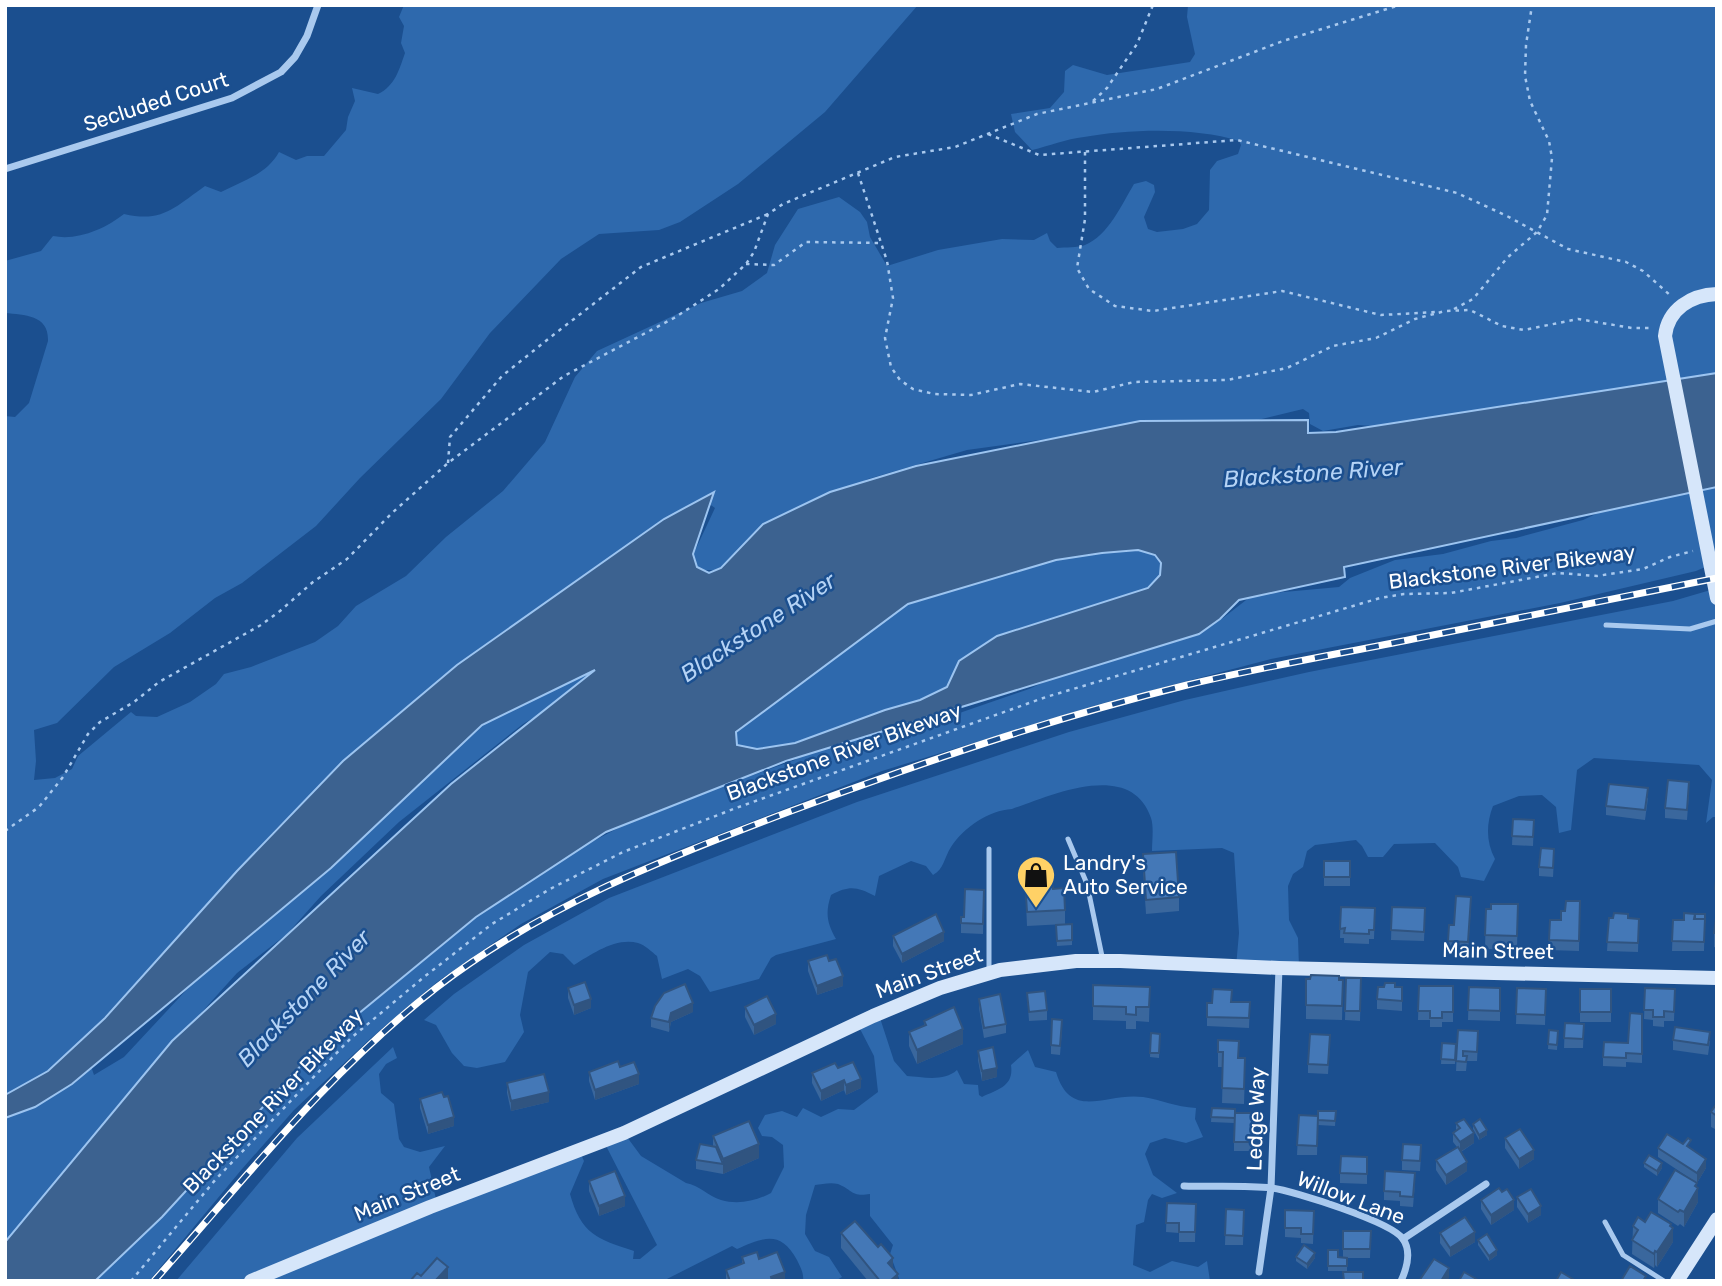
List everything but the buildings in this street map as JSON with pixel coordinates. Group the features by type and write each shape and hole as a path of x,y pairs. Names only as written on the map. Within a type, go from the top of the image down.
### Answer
{"street":[{"name":"Secluded Court","path":"5,169 232,98 281,72 295,57 307,36 318,5"},
{"path":"1717,294 1695,296 1681,305 1671,317 1665,336 1717,598"},
{"name":"Main Street","path":"251,1281 423,1210 624,1133 873,1016 940,988 989,972 1028,965 1104,961 1279,968 1717,978"},
{"name":"Ledge Way","path":"1259,1272 1271,1188 1279,968"},
{"name":"Willow Lane","path":"1185,1186 1271,1188 1347,1211 1389,1228 1403,1240 1486,1184"},
{"path":"1677,1281 1717,1219"},
{"path":"1401,1281 1407,1268 1408,1255 1403,1240"}],"lane":[{"path":"1606,625 1690,629 1717,621"},
{"path":"1068,839 1087,884 1104,961"},
{"path":"989,849 989,972"},
{"path":"1605,1222 1623,1255 1664,1281"}],"path":[{"path":"1090,103 1107,88 1137,44 1153,5"},
{"path":"448,463 450,437 502,376 641,267 895,157 955,147 1037,114 1157,89 1283,41 1400,5"},
{"path":"858,173 887,261 893,298 885,338 891,367 900,380 913,389 934,394 971,396 1020,384 1093,392 1134,382 1227,380 1287,368 1334,346 1376,338 1415,319 1460,307 1474,299 1508,257 1537,232 1547,215 1552,158 1549,141 1530,101 1525,76 1525,45 1532,5"},
{"path":"988,134 1039,155 1237,140 1457,192 1567,249 1626,262 1643,271 1681,305"},
{"path":"1085,152 1085,219 1077,268 1089,289 1115,306 1153,311 1282,290 1381,315 1470,310 1502,326 1524,330 1578,319 1632,328 1666,327"},
{"path":"5,831 39,807 63,777 88,734 100,722 134,702 159,682 281,611 313,582 347,559 392,513 448,463 564,376 674,318 719,289 746,264 754,252 768,214"},
{"path":"746,264 774,265 806,242 881,243"},
{"name":"Blackstone River Bikeway","path":"131,1281 216,1179 352,1038 492,924 550,889 623,852 749,803 1046,697 1380,598 1404,594 1451,593 1558,573 1597,576 1620,573 1643,569 1705,548"}],"shaded area":[{"path":"404,5 918,5 825,112 738,184 680,222 659,230 599,234 561,259 490,333 441,399 360,478 316,526 242,583 215,598 170,633 114,667 57,723 34,730 34,780 55,778 72,769 78,756 131,712 136,716 157,717 190,702 216,684 224,674 251,667 315,642 338,626 356,606 406,576 446,537 503,491 545,442 575,377 597,351 701,303 742,291 767,273 775,245 798,209 839,197 860,212 867,222 870,237 887,266 938,250 1002,239 1034,240 1047,233 1057,248 1085,245 1107,227 1134,184 1146,181 1154,185 1155,192 1144,217 1148,229 1157,232 1183,229 1197,224 1209,210 1210,170 1217,161 1238,154 1241,145 1239,141 1203,133 1141,131 1077,138 1032,150 1015,132 1011,114 1050,108 1064,92 1065,71 1073,65 1107,75 1190,62 1195,54 1187,17 1188,5 1717,5 1717,375 1402,428 1358,425 1323,431 1310,424 1309,413 1303,409 1213,431 1075,435 967,450 868,479 818,505 721,570 696,570 692,557 715,508 708,503 300,805 276,829 98,1024 87,1049 94,1075 124,1057 219,955 468,732 581,673 587,674 586,680 575,692 523,724 399,822 321,896 287,934 237,973 117,1106 5,1245 5,416 15,417 29,403 48,341 45,326 40,321 28,316 5,313 5,261 41,251 53,236 81,235 124,214 159,215 205,186 221,192 261,171 279,152 296,160 307,156 324,156 346,130 355,101 352,88 378,94 389,87 396,77 405,53 401,43 404,26 399,17"},
{"path":"1717,486 1717,558 1710,565 1696,571 1560,603 1271,659 1100,704 882,771 603,879 521,924 437,982 371,1038 294,1110 149,1281 92,1281 312,1044 351,1019 353,1021 365,1005 528,875 682,795 717,788 795,760 802,749 711,754 725,730 900,604 1030,564 1120,550 1138,550 1165,556 1171,568 1148,588 1078,614 1041,622 1007,634 947,687 872,727 885,732 919,727 1223,618 1250,597 1339,587 1350,578 1395,560 1443,554 1491,541 1516,538 1583,520 1611,507"},
{"path":"1714,589 1717,596 1717,817 1706,823 1712,780 1699,765 1594,758 1577,770 1571,830 1559,833 1556,807 1542,795 1519,796 1493,806 1488,833 1495,859 1484,881 1461,877 1458,867 1435,843 1394,844 1383,857 1368,857 1356,840 1315,845 1307,851 1303,867 1293,874 1288,886 1289,920 1298,938 1299,967 1236,967 1239,933 1234,853 1222,848 1152,851 1152,822 1141,800 1126,790 1109,786 1089,786 986,816 956,840 942,866 933,875 926,866 911,861 879,876 875,896 853,888 831,895 828,918 836,939 776,955 771,958 759,979 710,992 700,976 688,969 662,979 657,956 638,943 613,944 574,965 563,954 550,952 528,972 520,1015 524,1032 505,1062 477,1068 464,1066 452,1053 436,1025 424,1020 454,994 524,945 609,898 857,802 1069,732 1185,700 1309,672 1673,601"},
{"path":"880,1018 894,1061 907,1076 940,1077 957,1070 964,1084 978,1085 979,1095 982,1097 1008,1082 1011,1065 1028,1050 1035,1067 1056,1072 1063,1087 1080,1101 1143,1097 1196,1108 1195,1119 1203,1137 1186,1143 1165,1138 1150,1143 1145,1154 1153,1175 1177,1193 1162,1198 1152,1194 1148,1200 1144,1222 1136,1225 1133,1265 1150,1272 1172,1261 1198,1267 1207,1261 1210,1281 900,1281 890,1254 893,1245 870,1216 870,1194 855,1194 832,1183 815,1185 806,1215 805,1234 815,1251 829,1257 842,1277 835,1281 803,1281 802,1270 791,1250 777,1240 763,1239 737,1249 732,1246 663,1281 176,1281 297,1138 393,1047 397,1058 386,1064 379,1074 381,1093 394,1104 399,1139 404,1147 420,1152 445,1146 429,1167 437,1204 579,1150 584,1161 570,1194 579,1218 592,1233 610,1243 634,1251 633,1259 640,1259 657,1245 603,1140 624,1133 641,1156 721,1200 740,1202 765,1196 771,1193 784,1167 783,1145 772,1137 762,1136 758,1128 765,1115 782,1111 797,1117 803,1108 821,1117 838,1109 854,1110 878,1092 874,1056 859,1027"}],"water":[{"name":"Blackstone River","path":"1717,373 1717,487 1344,567 1345,577 1239,600 1220,619 1199,634 786,761 606,832 476,917 318,1047 162,1217 95,1281 5,1281 5,1242 172,1041 451,784 595,670 482,725 331,868 72,1084 35,1107 5,1118 5,1095 48,1071 105,1018 237,871 343,761 457,665 664,519 714,492 693,554 697,567 709,573 721,568 763,524 830,492 916,466 1140,421 1308,420 1308,433 1336,432","holes":["1138,550 1155,555 1161,563 1160,575 1148,588 997,636 959,661 947,687 920,700 795,743 757,749 737,745 736,732 908,604 1056,560"]}],"railway":[{"path":"154,1281 288,1128 396,1021 477,959 519,932 606,886 698,847 889,776 987,742 1137,698 1243,672 1717,578"}],"place":[{"name":"Landry's Auto Service","path":"1036,909"}]}
